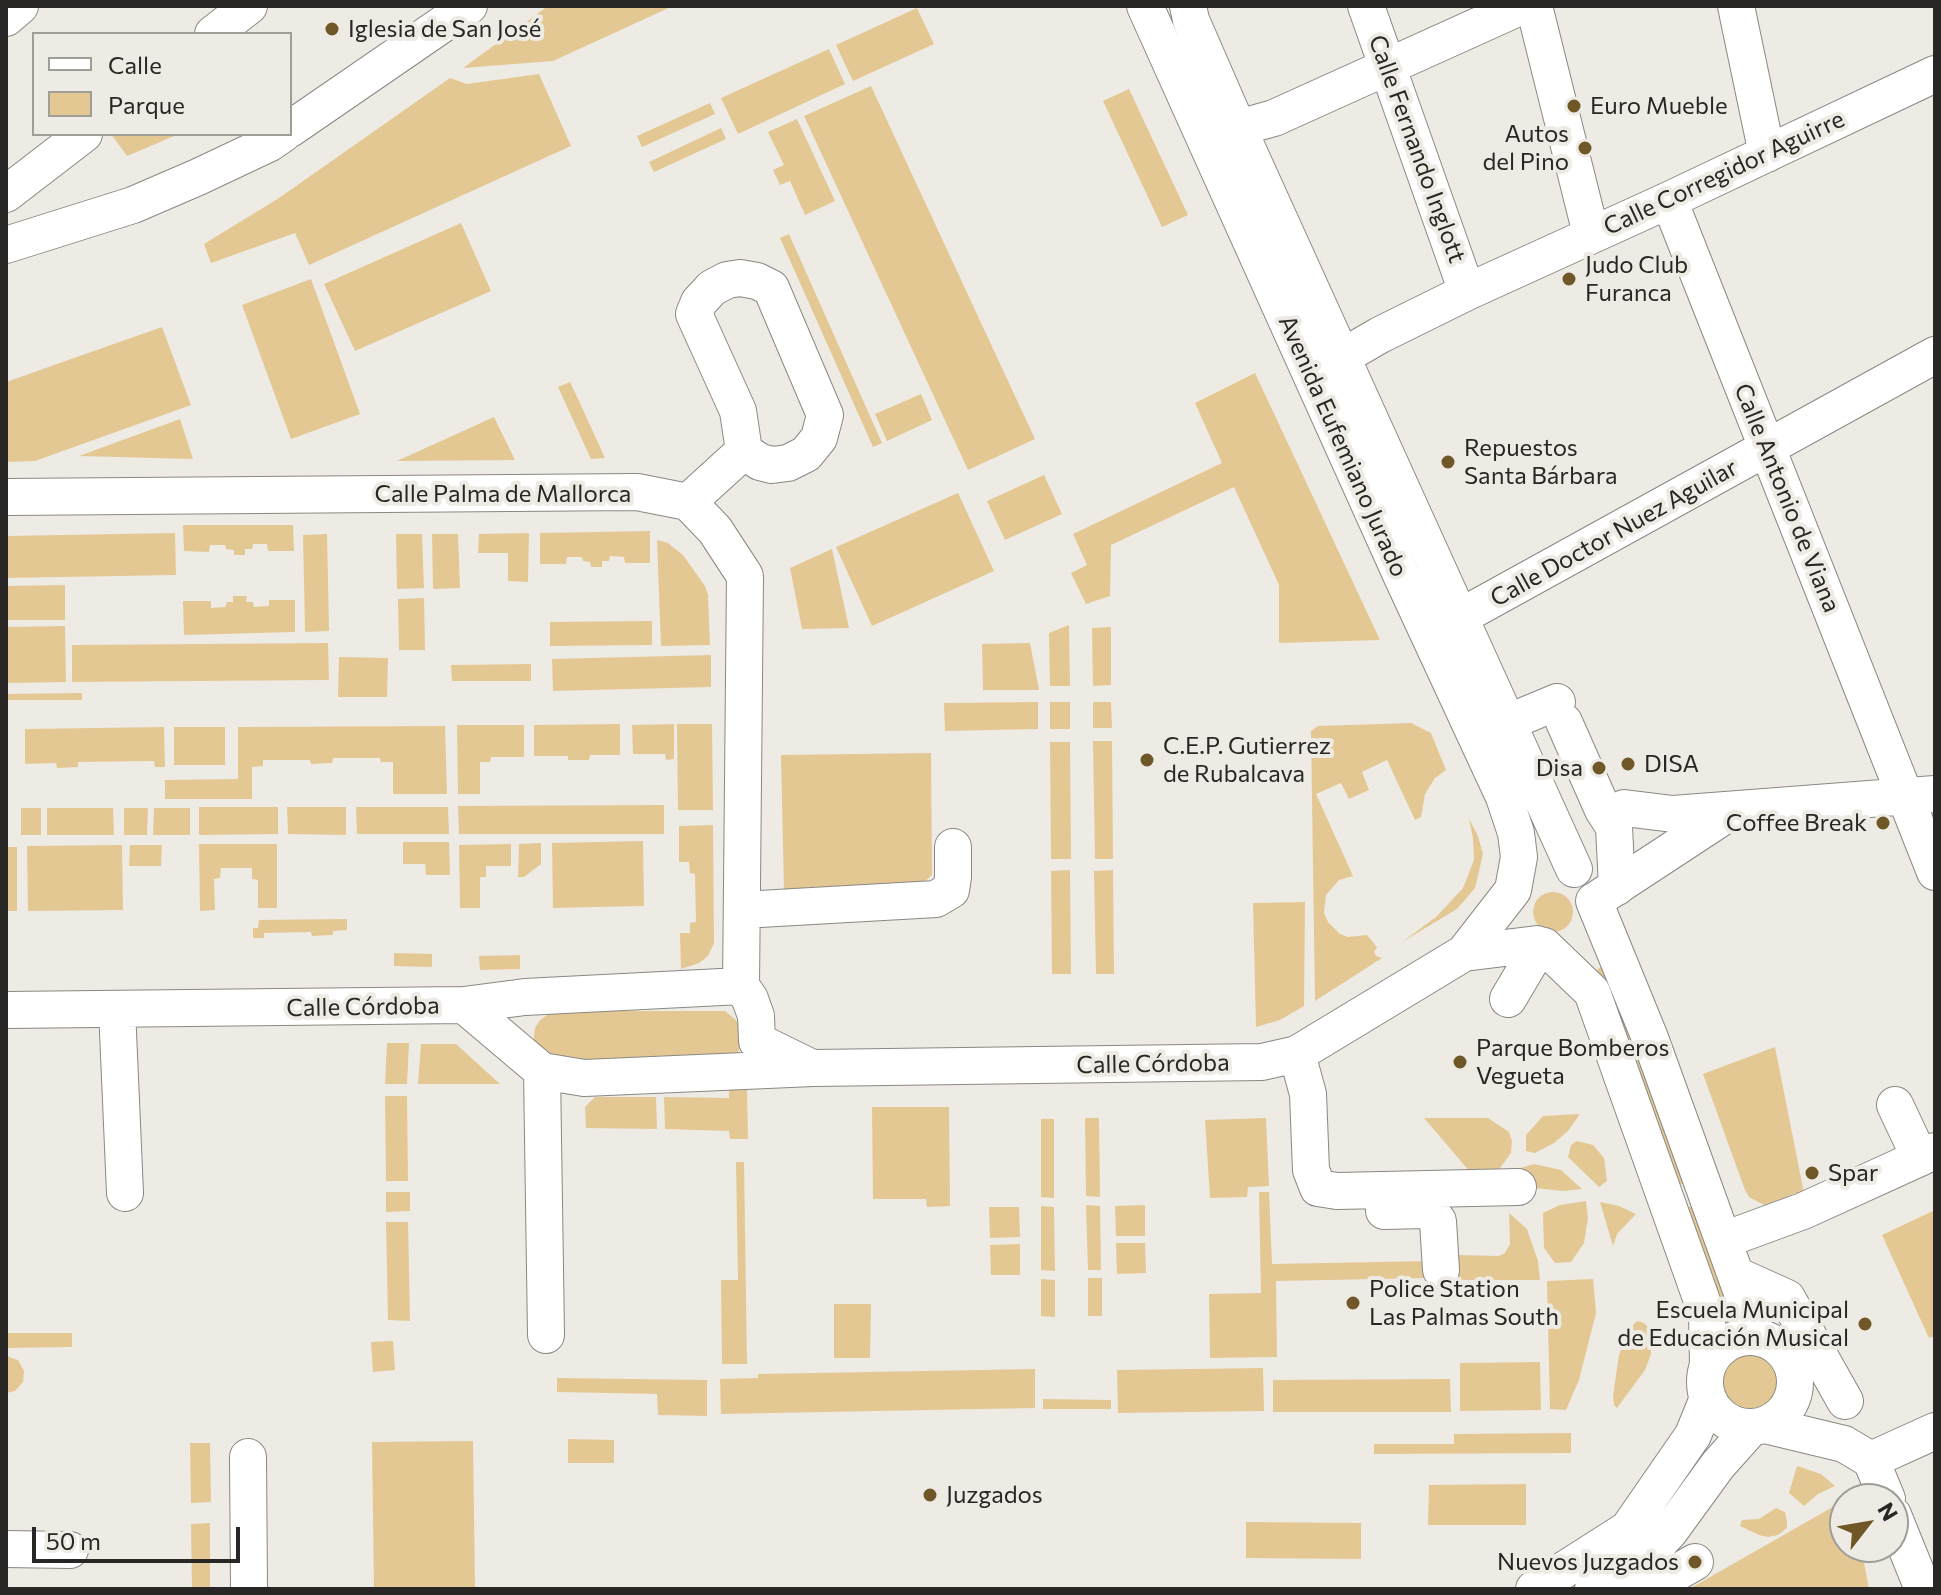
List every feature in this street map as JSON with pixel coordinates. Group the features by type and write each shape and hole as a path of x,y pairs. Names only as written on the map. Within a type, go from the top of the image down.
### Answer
{"street":[{"path":"6,18 20,6"},
{"path":"216,32 249,6"},
{"path":"292,128 469,6"},
{"name":"Avenida Eufemiano Jurado","path":"1145,6 1395,563 1504,797 1516,833 1519,857 1513,890"},
{"name":"Avenida Eufemiano Jurado","path":"1188,6 1191,20 1238,128 1574,869"},
{"name":"Calle Fernando Inglott","path":"1366,6 1467,292"},
{"path":"1238,128 1267,122 1522,6"},
{"path":"1534,6 1591,234"},
{"path":"1736,6 1767,154"},
{"name":"Calle Corregidor Aguirre","path":"1342,357 1467,292 1935,74"},
{"path":"6,194 81,136"},
{"path":"6,245 133,205 213,170 279,136"},
{"name":"Calle Antonio de Viana","path":"1669,200 1768,448 1920,795 1935,872"},
{"path":"740,278 771,288 825,415 819,438 806,454 788,463 772,465 760,462 744,451 738,411 694,314 699,302 712,288 727,280 740,278"},
{"name":"Calle Doctor Nuez Aguilar","path":"1460,617 1935,355"},
{"path":"744,451 688,502 715,530 745,576 741,986 756,1016 750,1056"},
{"name":"Calle Palma de Mallorca","path":"6,497 637,492 688,502"},
{"path":"1570,721 1603,810 1619,818 1920,795"},
{"path":"1509,722 1570,721"},
{"path":"1529,766 1570,721"},
{"path":"1606,894 1734,810"},
{"path":"1540,945 1557,947 1581,937 1589,926 1606,894 1619,818"},
{"path":"742,910 936,899 951,890 953,847"},
{"path":"1758,1337 1650,1038 1606,894 1574,869 1560,863 1545,863 1532,868 1520,877 1513,890 1510,903 1512,916 1525,937 1540,945 1592,992 1707,1315 1708,1382 1715,1410 1737,1425 1758,1426 1857,1452 1935,1431"},
{"name":"Calle Córdoba","path":"6,1010 464,1005 542,1071 584,1078 750,1056 813,1068 1262,1062 1297,1054 1464,953 1513,890"},
{"path":"1508,999 1540,945"},
{"name":"Calle Córdoba","path":"1464,953 1540,945"},
{"path":"464,1005 525,997 741,986"},
{"path":"117,1009 125,1193"},
{"path":"1297,1054 1308,1094 1311,1170 1327,1211 1424,1210 1432,1213 1438,1221 1441,1270"},
{"path":"542,1071 546,1335"},
{"path":"1724,1240 1803,1211 1927,1154 1895,1105"},
{"path":"1318,1188 1337,1191 1518,1187"},
{"path":"1736,1275 1787,1298 1845,1401"},
{"path":"1534,1589 1628,1529 1693,1435 1716,1352 1729,1342 1743,1337 1758,1337 1773,1342 1792,1364 1796,1379 1788,1407 1778,1418 1758,1426 1718,1465 1670,1531 1643,1560 1593,1589"},
{"path":"1796,1379 1857,1452 1877,1483"},
{"path":"248,1457 249,1589"},
{"path":"6,1549 70,1550"},
{"path":"1909,1554 1923,1589"},
{"path":"1648,1589 1695,1562"}],"green space":[{"path":"548,6 673,6 553,61 463,68"},
{"path":"917,8 934,44 853,81 836,45"},
{"path":"829,49 845,84 738,134 721,98"},
{"path":"539,74 571,146 309,265 295,233 211,263 204,244 279,198 450,78 467,84"},
{"path":"871,86 1035,439 968,470 804,116"},
{"path":"1129,89 1188,215 1162,227 1103,101"},
{"path":"710,103 715,114 642,147 637,136"},
{"path":"797,119 835,201 805,215 790,181 780,185 773,170 784,165 768,132"},
{"path":"721,128 726,139 654,172 649,162"},
{"path":"112,136 174,136 127,156"},
{"path":"461,223 491,291 355,351 324,284"},
{"path":"789,234 882,443 873,447 780,238"},
{"path":"311,279 360,414 291,439 242,305"},
{"path":"162,327 191,405 35,461 6,462 6,382"},
{"path":"1255,373 1380,640 1279,643 1279,585 1234,487 1111,545 1110,596 1086,604 1071,573 1087,565 1073,534 1222,463 1195,403"},
{"path":"570,382 605,458 591,459 558,387"},
{"path":"921,394 932,420 887,441 875,414"},
{"path":"494,417 515,460 397,461"},
{"path":"180,419 193,459 79,456"},
{"path":"1044,475 1062,514 1005,540 987,501"},
{"path":"958,493 994,571 872,626 836,547"},
{"path":"183,525 293,525 294,551 268,551 267,544 253,544 252,549 245,549 245,555 234,555 234,550 226,549 225,545 210,545 209,552 184,551"},
{"path":"650,531 650,563 625,563 624,557 610,556 609,561 602,561 602,567 591,567 590,562 583,561 582,557 567,557 566,564 540,564 540,533"},
{"path":"175,533 176,575 6,578 6,536"},
{"path":"529,533 528,582 508,581 508,553 478,553 479,534"},
{"path":"327,534 329,631 305,632 303,535"},
{"path":"396,534 422,534 424,588 397,589"},
{"path":"432,534 458,534 460,588 433,589"},
{"path":"657,540 668,543 683,555 705,586 710,645 661,646"},
{"path":"832,549 849,628 802,629 790,568"},
{"path":"65,585 65,620 6,620 6,586"},
{"path":"233,596 247,596 246,602 253,602 254,607 269,606 269,600 295,600 295,632 184,635 183,601 211,601 211,608 225,607 227,602 233,602"},
{"path":"424,598 425,650 399,650 398,599"},
{"path":"652,621 652,645 550,646 550,622"},
{"path":"1069,625 1070,686 1050,686 1049,633"},
{"path":"65,626 66,682 6,683 6,627"},
{"path":"1111,627 1111,685 1093,686 1092,628"},
{"path":"328,643 329,680 72,682 72,645"},
{"path":"1030,643 1039,690 983,690 982,644"},
{"path":"711,655 711,687 553,691 552,659"},
{"path":"339,657 388,658 387,697 338,697"},
{"path":"531,664 531,681 452,681 451,665"},
{"path":"82,693 82,700 6,700 6,694"},
{"path":"1038,702 1038,729 945,731 944,703"},
{"path":"1050,702 1070,702 1070,729 1050,729"},
{"path":"1093,702 1111,702 1112,728 1093,728"},
{"path":"1411,723 1431,733 1446,770 1435,778 1425,794 1421,817 1415,820 1387,760 1362,772 1369,790 1349,799 1341,783 1316,794 1353,876 1339,880 1326,895 1324,913 1340,934 1348,937 1367,935 1377,947 1374,952 1376,956 1382,958 1315,1001 1311,731 1318,726"},
{"path":"620,724 620,755 590,755 589,760 568,760 568,756 534,756 534,725"},
{"path":"674,724 674,759 666,760 665,754 633,754 632,725"},
{"path":"677,724 712,724 713,810 678,810"},
{"path":"457,725 524,725 524,757 491,757 490,762 480,762 480,794 458,794"},
{"path":"445,726 447,794 393,794 393,762 381,762 380,758 333,758 332,763 311,764 310,760 263,760 263,766 252,767 252,799 165,799 165,780 238,779 238,727"},
{"path":"164,727 165,767 155,767 154,761 78,762 78,767 57,768 56,763 25,764 25,729"},
{"path":"174,727 225,727 225,765 174,765"},
{"path":"1093,741 1112,741 1113,859 1095,859"},
{"path":"1050,742 1070,742 1071,859 1051,859"},
{"path":"931,753 932,875 920,886 784,891 781,755"},
{"path":"664,805 664,834 459,834 458,806"},
{"path":"199,807 278,807 278,834 199,835"},
{"path":"287,807 346,807 346,835 288,834"},
{"path":"356,807 448,807 449,834 357,834"},
{"path":"21,808 41,808 41,835 21,835"},
{"path":"47,808 113,808 114,835 47,835"},
{"path":"124,808 148,808 147,835 124,835"},
{"path":"154,808 190,808 190,835 153,835"},
{"path":"1469,819 1483,854 1475,888 1457,909 1402,942 1436,917 1463,888 1474,860"},
{"path":"713,825 714,943 708,956 699,963 681,969 680,933 690,933 690,923 696,922 695,874 690,873 689,862 679,862 679,826"},
{"path":"643,841 644,906 553,908 552,843"},
{"path":"403,842 449,842 450,875 426,875 425,864 403,864"},
{"path":"541,843 541,864 524,877 518,877 519,844"},
{"path":"199,844 277,844 277,908 258,908 258,880 252,879 252,868 221,868 220,878 214,879 215,910 200,911"},
{"path":"511,844 511,866 486,866 486,877 480,877 480,908 460,908 459,845"},
{"path":"122,845 123,910 28,911 27,846"},
{"path":"130,845 162,845 161,866 129,866"},
{"path":"6,847 17,847 17,911 6,911"},
{"path":"1070,870 1071,974 1052,974 1051,871"},
{"path":"1113,870 1114,974 1096,974 1094,871"},
{"path":"1553,892 1567,898 1573,912 1567,926 1553,932 1539,926 1533,912 1539,898"},
{"path":"1305,902 1304,1006 1280,1020 1256,1027 1253,903"},
{"path":"347,919 347,930 333,931 333,935 264,933 264,938 253,938 253,928 258,928 259,920"},
{"path":"394,953 432,954 432,967 394,966"},
{"path":"520,955 520,969 480,970 479,956"},
{"path":"1604,965 1685,1183 1677,1185 1595,971"},
{"path":"553,1011 725,1011 736,1020 742,1043 736,1057 559,1070 533,1044 535,1028"},
{"path":"387,1043 409,1043 407,1084 385,1084"},
{"path":"421,1044 456,1044 500,1084 418,1084"},
{"path":"1775,1047 1804,1193 1795,1193 1771,1205 1764,1205 1749,1197 1745,1190 1703,1074"},
{"path":"747,1089 748,1139 730,1139 729,1131 665,1129 664,1097 729,1098 729,1090"},
{"path":"385,1096 407,1096 408,1181 386,1181"},
{"path":"595,1097 656,1097 657,1129 586,1128 585,1107"},
{"path":"872,1107 949,1107 950,1206 927,1207 926,1199 873,1199"},
{"path":"1580,1114 1568,1131 1554,1143 1535,1153 1526,1151 1526,1135 1543,1116"},
{"path":"1085,1118 1099,1118 1100,1197 1086,1196"},
{"path":"1266,1118 1269,1186 1248,1187 1247,1197 1210,1198 1205,1120"},
{"path":"1424,1118 1488,1118 1509,1132 1511,1153 1497,1172 1471,1173"},
{"path":"1041,1119 1054,1119 1054,1198 1041,1197"},
{"path":"1577,1141 1593,1145 1604,1158 1607,1181 1599,1187 1568,1157 1571,1145"},
{"path":"736,1162 744,1162 747,1364 722,1364 721,1280 738,1280"},
{"path":"1534,1164 1561,1170 1582,1189 1563,1191 1525,1187 1507,1172"},
{"path":"386,1192 410,1192 410,1211 386,1212"},
{"path":"1259,1192 1269,1192 1272,1264 1430,1261 1430,1278 1276,1281 1277,1357 1210,1358 1209,1294 1261,1293"},
{"path":"1586,1201 1588,1218 1584,1243 1571,1262 1555,1263 1544,1248 1543,1213 1560,1205"},
{"path":"1600,1202 1636,1214 1617,1234 1613,1246"},
{"path":"1086,1205 1100,1206 1101,1270 1088,1270"},
{"path":"1145,1205 1145,1236 1116,1236 1115,1206"},
{"path":"1694,1205 1737,1322 1719,1328 1686,1208"},
{"path":"1041,1206 1054,1207 1055,1271 1041,1270"},
{"path":"989,1207 1019,1207 1020,1237 990,1238"},
{"path":"1935,1210 1935,1336 1929,1338 1882,1235"},
{"path":"1509,1213 1527,1229 1538,1261 1540,1280 1459,1280 1458,1255 1499,1256 1505,1253 1510,1244"},
{"path":"386,1222 408,1222 410,1321 388,1320"},
{"path":"1116,1243 1145,1243 1146,1273 1117,1274"},
{"path":"1020,1244 1020,1275 991,1275 990,1245"},
{"path":"1088,1278 1102,1278 1102,1316 1088,1316"},
{"path":"1041,1279 1055,1280 1055,1317 1041,1316"},
{"path":"1593,1279 1596,1313 1579,1380 1566,1410 1550,1409 1547,1281"},
{"path":"834,1304 871,1304 870,1358 834,1358"},
{"path":"1637,1321 1650,1329 1651,1354 1645,1370 1617,1408 1613,1396 1619,1355 1627,1331"},
{"path":"6,1333 72,1333 72,1347 6,1348"},
{"path":"393,1341 395,1370 373,1372 371,1342"},
{"path":"1751,1348 1775,1358 1785,1382 1775,1406 1751,1416 1727,1406 1717,1382 1727,1358"},
{"path":"6,1356 18,1360 24,1371 23,1382 15,1391 6,1393"},
{"path":"1540,1362 1541,1410 1460,1411 1460,1363"},
{"path":"1263,1368 1264,1411 1118,1413 1117,1370"},
{"path":"1035,1369 1035,1408 721,1414 720,1379 758,1378 758,1374"},
{"path":"557,1378 707,1380 707,1416 658,1415 657,1394 557,1392"},
{"path":"1450,1379 1451,1412 1273,1412 1273,1380"},
{"path":"1043,1399 1111,1400 1111,1409 1043,1409"},
{"path":"1571,1433 1571,1453 1374,1454 1374,1444 1454,1444 1454,1434"},
{"path":"568,1439 614,1440 614,1463 568,1463"},
{"path":"473,1441 475,1589 374,1589 372,1442"},
{"path":"190,1443 210,1443 211,1502 191,1503"},
{"path":"1797,1466 1821,1474 1832,1483 1829,1489 1804,1506 1789,1493"},
{"path":"1526,1484 1526,1525 1428,1525 1429,1485"},
{"path":"1776,1508 1785,1512 1787,1522 1787,1528 1778,1535 1759,1535 1740,1526 1742,1520 1759,1519"},
{"path":"1829,1509 1829,1563 1864,1563 1869,1589 1689,1589"},
{"path":"1246,1522 1361,1523 1361,1559 1246,1558"},
{"path":"210,1523 210,1589 192,1589 191,1524"}],"place":[{"name":"Iglesia de San José","path":"332,29"},
{"name":"Euro Mueble","path":"1574,106"},
{"name":"Autos del Pino","path":"1585,148"},
{"name":"Judo Club Furanca","path":"1569,279"},
{"name":"Repuestos Santa Bárbara","path":"1448,462"},
{"name":"C.E.P. Gutierrez de Rubalcava","path":"1147,760"},
{"name":"DISA","path":"1628,764"},
{"name":"Disa","path":"1599,768"},
{"name":"Coffee Break","path":"1883,823"},
{"name":"Parque Bomberos Vegueta","path":"1460,1062"},
{"name":"Spar","path":"1812,1173"},
{"name":"Police Station Las Palmas South","path":"1353,1303"},
{"name":"Escuela Municipal de Educación Musical","path":"1865,1324"},
{"name":"Juzgados","path":"930,1495"},
{"name":"Nuevos Juzgados","path":"1695,1562"}]}
